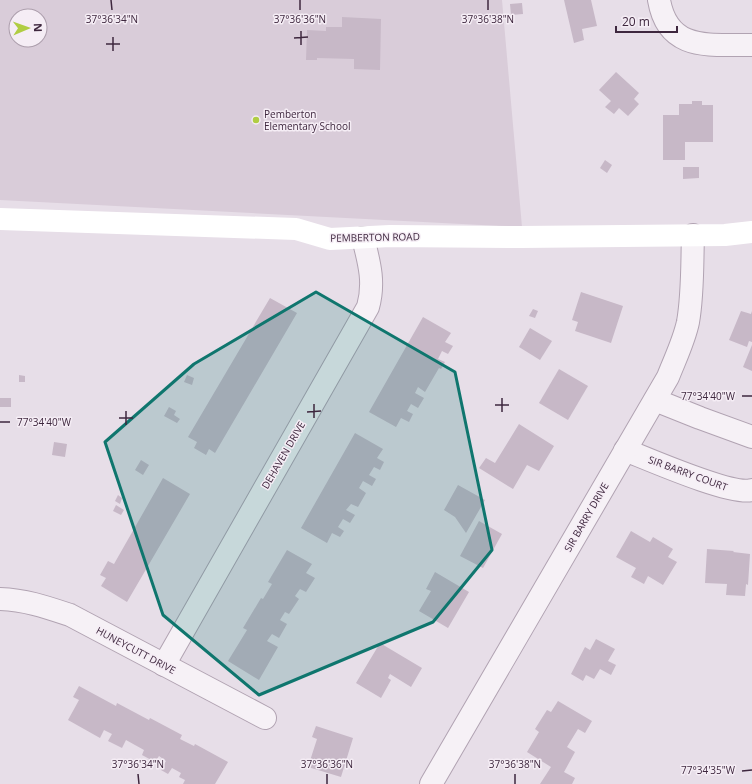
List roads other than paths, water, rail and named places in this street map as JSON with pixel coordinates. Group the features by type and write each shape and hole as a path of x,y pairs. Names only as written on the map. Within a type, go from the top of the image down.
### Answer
{"street":[{"path":"659,0 667,25 675,34 689,42 702,44 752,45"},
{"name":"PEMBERTON ROAD","path":"0,219 296,229 330,239 390,236 521,237 725,235 752,232"},
{"name":"SIR BARRY DRIVE","path":"431,784 668,377 683,341 688,322 693,235"},
{"name":"DEHAVEN DRIVE","path":"164,665 368,306 371,294 371,275 363,238"},
{"path":"655,400 752,437"},
{"name":"SIR BARRY COURT","path":"625,450 697,478 737,491 752,490"},
{"name":"HUNEYCUTT DRIVE","path":"0,599 19,600 38,604 70,615 265,718"}],"place":[{"name":"Pemberton Elementary School","path":"256,120"}]}
